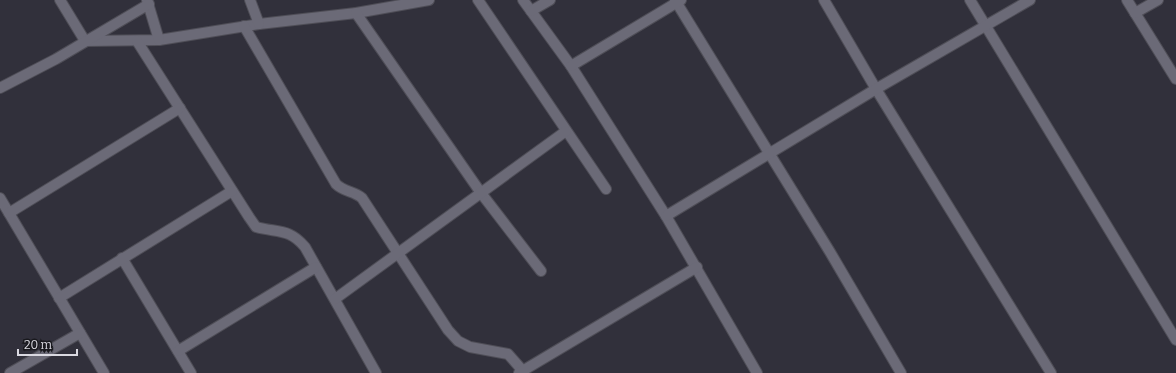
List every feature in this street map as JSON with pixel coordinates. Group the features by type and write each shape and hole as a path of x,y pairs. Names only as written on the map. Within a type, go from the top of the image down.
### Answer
{"street":[{"path":"60,0 85,41"},
{"path":"250,0 259,24"},
{"path":"85,41 159,40 244,26 356,13 380,4 429,0"},
{"path":"478,0 606,189"},
{"path":"523,0 571,66 666,216 697,267 756,373"},
{"path":"531,11 550,0"},
{"path":"824,0 876,89 1051,373"},
{"path":"970,0 1176,340"},
{"path":"666,216 770,155 876,89 1030,0"},
{"path":"1127,0 1176,79"},
{"path":"1135,13 1158,0"},
{"path":"571,66 677,1 901,373"},
{"path":"0,88 85,41 148,2 159,40"},
{"path":"356,13 480,193 541,271"},
{"path":"244,26 336,184 341,189 356,193 362,198 448,330 458,341 470,347 508,354 521,372 697,267"},
{"path":"137,41 256,227 284,232 296,237 305,247 376,373"},
{"path":"9,213 180,108"},
{"path":"335,299 566,131"},
{"path":"59,298 232,191"},
{"path":"0,198 104,373"},
{"path":"122,258 191,373"},
{"path":"178,351 316,267"},
{"path":"10,373 80,333"}]}
